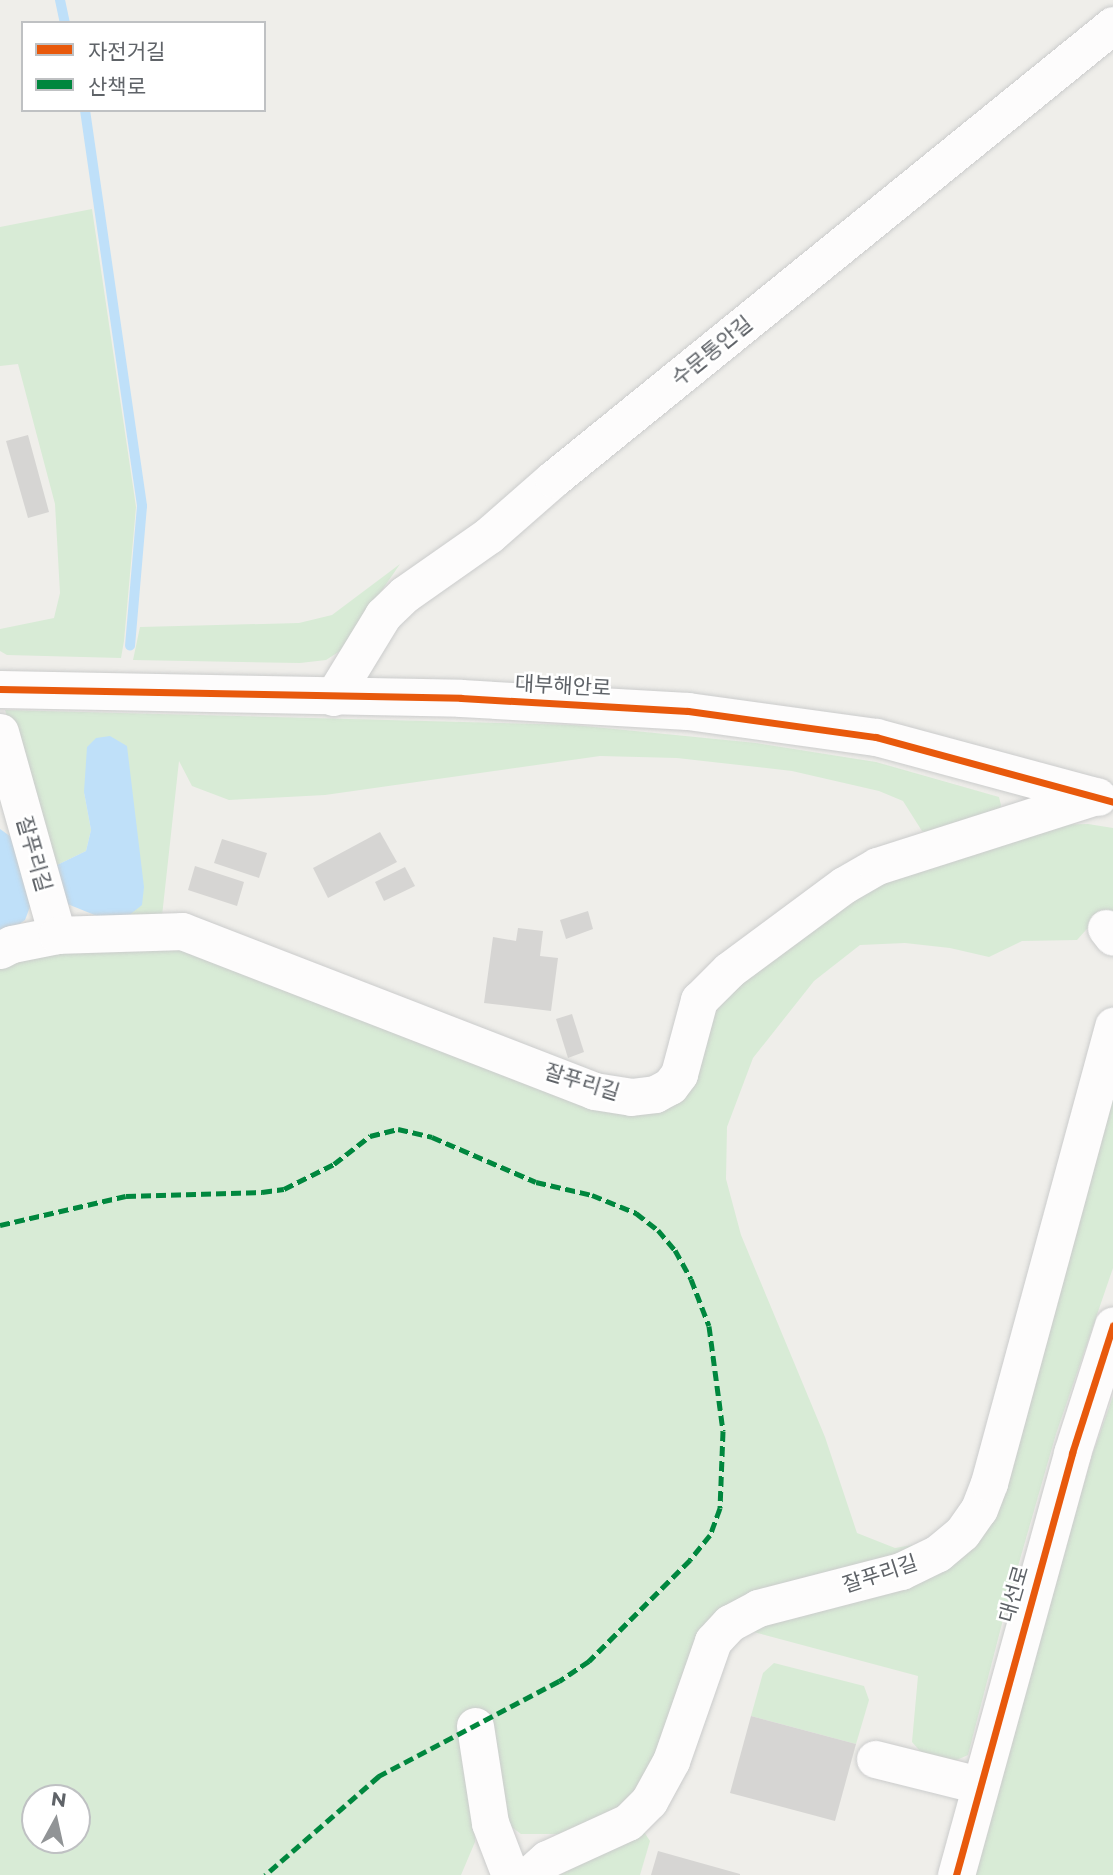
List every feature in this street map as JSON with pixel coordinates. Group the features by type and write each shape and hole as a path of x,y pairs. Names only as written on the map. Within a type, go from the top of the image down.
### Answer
{"street":[{"name":"수문통안길","path":"333,696 383,615 405,594 489,535 553,479 1113,24"},
{"name":"대부해안로","path":"0,689 461,698 702,712 876,737 1105,799"},
{"name":"잘푸리길","path":"0,732 53,922"},
{"name":"잘푸리길","path":"0,950 53,922 182,931 594,1091 631,1097 643,1096 670,1086 679,1074 699,1000 729,970 844,885 887,863 1105,799"},
{"name":"잘푸리길","path":"529,1875 547,1859 628,1822 649,1801 671,1761 713,1641 730,1623 758,1608 901,1571 938,1553 962,1533 974,1517 989,1483 1113,1026"},
{"name":"대선로","path":"956,1875 1072,1453 1113,1325"},
{"path":"475,1726 490,1823 510,1875"},
{"path":"875,1759 979,1785"}],"green space":[{"path":"92,209 136,507 121,658 7,655 0,651 0,629 54,618 60,593 55,504 18,364 0,366 0,227"},
{"path":"400,564 340,651 326,660 300,663 133,660 140,627 299,623 332,615"},
{"path":"5,710 574,725 756,743 876,762 999,797 1001,805 998,816 939,837 922,831 903,801 879,791 792,771 677,758 600,756 325,795 229,800 192,786 179,761 162,916 128,916 84,792 91,830 86,851 53,867"},
{"path":"1088,824 1113,828 1113,919 1102,912 1077,940 1022,941 989,957 950,948 905,943 860,945 814,981 753,1058 727,1127 726,1179 741,1235 825,1437 857,1533 895,1548 937,1541 744,1600 638,1797 564,1834 521,1834 474,1799 475,1842 461,1875 0,1875 0,959 177,941 640,1107 709,1001 860,882 1046,825"},
{"path":"1113,1067 1113,1268 1056,1434 1006,1608 968,1755 952,1762 926,1758 912,1742 918,1676 754,1632 765,1617 949,1562"},
{"path":"1113,1396 1113,1875 974,1875 994,1792 1092,1456"},
{"path":"774,1663 864,1686 869,1700 856,1744 751,1716 763,1673"},
{"path":"644,1832 650,1841 640,1875 560,1875 625,1836"}],"water":[{"path":"110,736 127,746 144,887 142,905 128,916 102,918 65,903 53,867 86,851 91,830 84,792 87,747 96,738"},
{"path":"0,829 14,839 31,904 25,920 0,938"}],"building":[{"path":"28,435 49,512 28,518 6,441"},
{"path":"380,832 397,862 328,898 313,868"},
{"path":"222,839 267,853 259,878 214,863"},
{"path":"195,866 244,882 237,906 188,890"},
{"path":"405,867 415,886 384,901 375,882"},
{"path":"588,911 593,929 566,939 560,920"},
{"path":"518,928 543,931 540,956 558,958 551,1011 484,1003 493,937 516,941"},
{"path":"572,1014 584,1052 568,1058 556,1019"},
{"path":"751,1716 856,1744 835,1821 730,1793"},
{"path":"658,1851 740,1874 740,1875 651,1875"}],"waterway":[{"path":"60,0 65,21"},
{"path":"85,112 142,506 130,645"}],"marked path":[{"path":"0,1225 126,1196 284,1189 334,1164 370,1136 398,1129 432,1137 536,1182 592,1195 636,1213 658,1230 675,1250 691,1279 709,1326 723,1431 720,1508 710,1535 690,1560 589,1661 559,1681 379,1776 265,1875"}],"cycle path":[{"path":"0,689 461,698 688,711 876,737 1113,802"},
{"path":"956,1875 1072,1453 1113,1325"}]}
